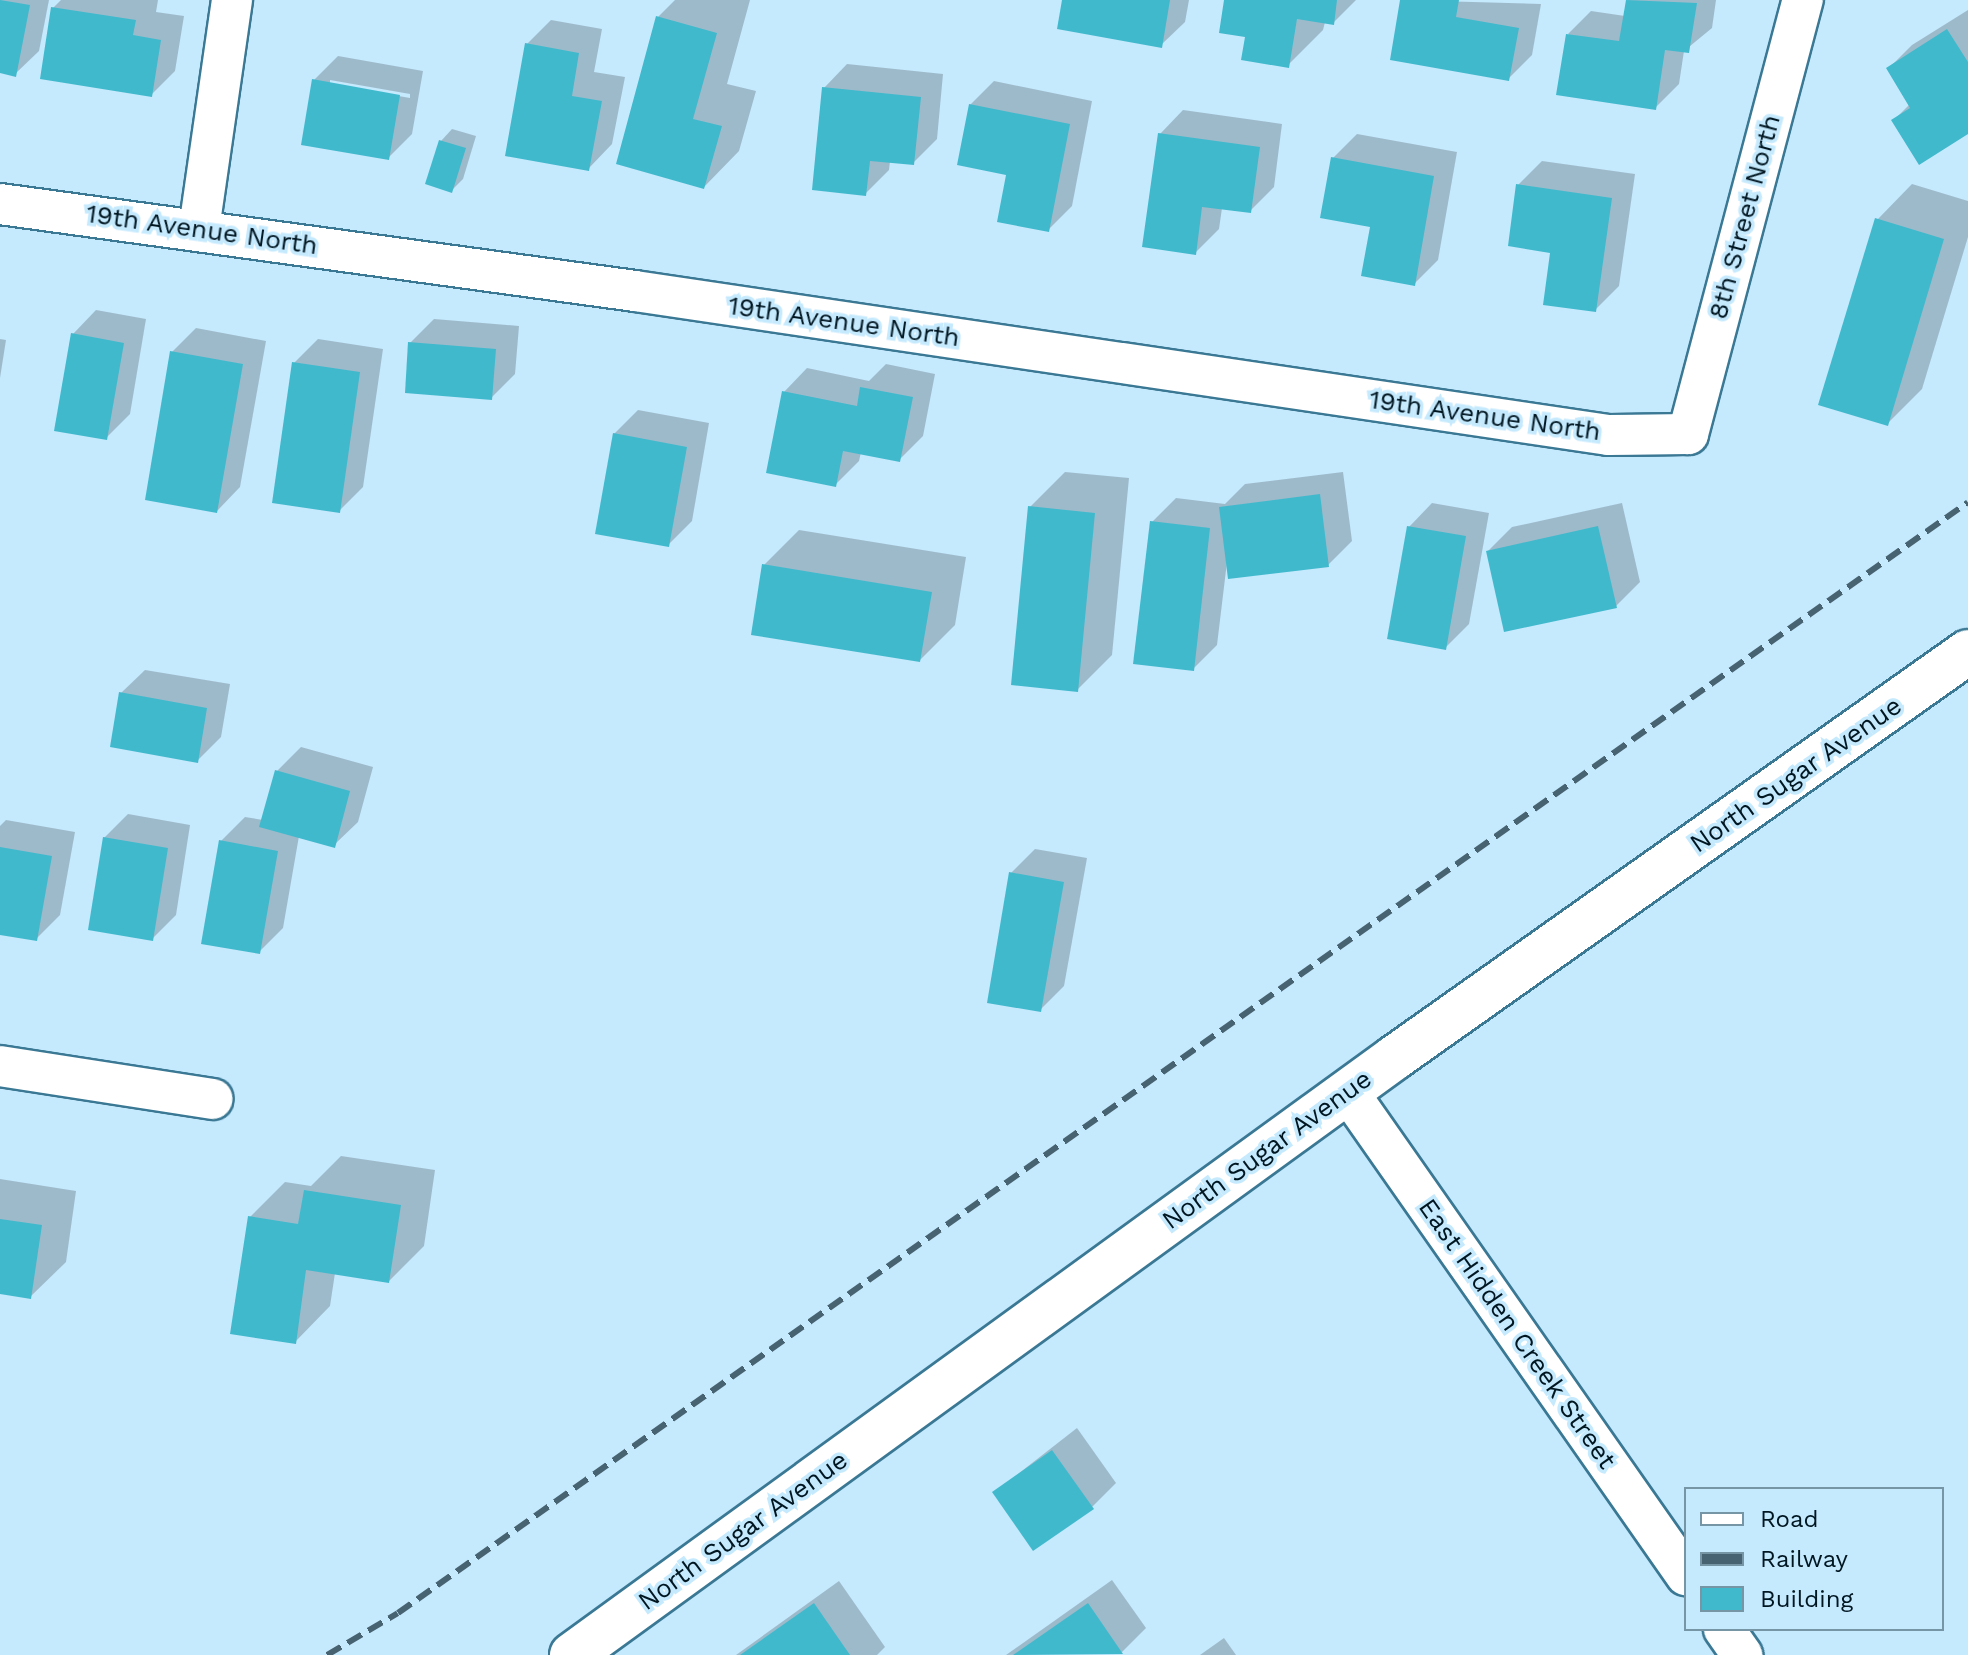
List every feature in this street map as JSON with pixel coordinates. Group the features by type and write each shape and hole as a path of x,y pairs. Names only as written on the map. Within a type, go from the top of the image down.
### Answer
{"street":[{"path":"199,229 232,0"},
{"name":"8th Street North","path":"1688,434 1803,0"},
{"name":"19th Avenue North","path":"0,204 199,229 1608,435 1688,434"},
{"name":"North Sugar Avenue","path":"592,1649 1348,1092 1968,652"},
{"path":"0,1066 212,1099"},
{"name":"East Hidden Creek Street","path":"1348,1092 1684,1572"},
{"path":"1725,1631 1742,1655"}],"building":[{"path":"0,0 30,5 16,77 0,73"},
{"path":"1062,0 1170,0 1162,48 1057,29"},
{"path":"1224,0 1337,0 1334,25 1297,19 1289,68 1241,60 1245,37 1219,33"},
{"path":"1400,0 1459,0 1456,17 1519,28 1509,81 1390,60"},
{"path":"1626,0 1697,3 1689,53 1665,50 1656,110 1556,95 1566,34 1619,41"},
{"path":"51,7 136,20 133,35 161,40 152,97 40,79"},
{"path":"656,16 717,33 693,119 722,126 704,189 616,164"},
{"path":"1947,29 1968,62 1968,134 1919,165 1891,120 1910,108 1886,68"},
{"path":"525,43 579,53 572,96 602,101 589,171 505,156"},
{"path":"312,79 400,95 389,160 301,145"},
{"path":"822,87 921,97 914,165 870,161 866,196 812,190"},
{"path":"969,104 1070,124 1049,232 997,222 1006,175 957,165"},
{"path":"1158,133 1260,147 1251,213 1202,207 1196,255 1142,247"},
{"path":"439,140 466,148 452,193 425,184"},
{"path":"1331,157 1434,176 1415,286 1361,276 1370,227 1320,218"},
{"path":"1516,184 1612,198 1596,312 1543,305 1550,253 1508,246"},
{"path":"1875,218 1944,239 1888,426 1818,405"},
{"path":"71,333 124,343 107,440 54,431"},
{"path":"408,342 496,349 492,400 405,393"},
{"path":"170,351 243,364 217,513 145,500"},
{"path":"292,362 360,372 340,513 272,503"},
{"path":"860,387 913,397 900,462 843,451 836,487 766,473 782,391 857,406"},
{"path":"613,433 687,447 669,547 595,534"},
{"path":"1320,494 1329,567 1228,579 1219,507"},
{"path":"1028,506 1095,513 1078,692 1011,685"},
{"path":"1150,521 1210,528 1194,671 1133,664"},
{"path":"1407,526 1466,536 1446,650 1387,639"},
{"path":"1598,526 1617,608 1504,632 1486,551"},
{"path":"762,564 932,592 920,662 751,635"},
{"path":"119,692 207,708 198,763 110,747"},
{"path":"275,770 350,791 335,848 259,827"},
{"path":"103,837 168,848 153,941 88,930"},
{"path":"219,840 278,851 260,954 201,944"},
{"path":"0,847 52,856 37,941 0,935"},
{"path":"1009,872 1064,882 1041,1012 987,1003"},
{"path":"304,1190 401,1205 389,1283 306,1270 296,1344 230,1334 248,1216 298,1224"},
{"path":"0,1219 42,1225 31,1299 0,1294"},
{"path":"1052,1450 1094,1509 1033,1551 992,1492"},
{"path":"814,1603 850,1655 740,1655"},
{"path":"1088,1603 1123,1654 1013,1655"}],"railway":[{"path":"327,1655 398,1613 1968,502"}]}
